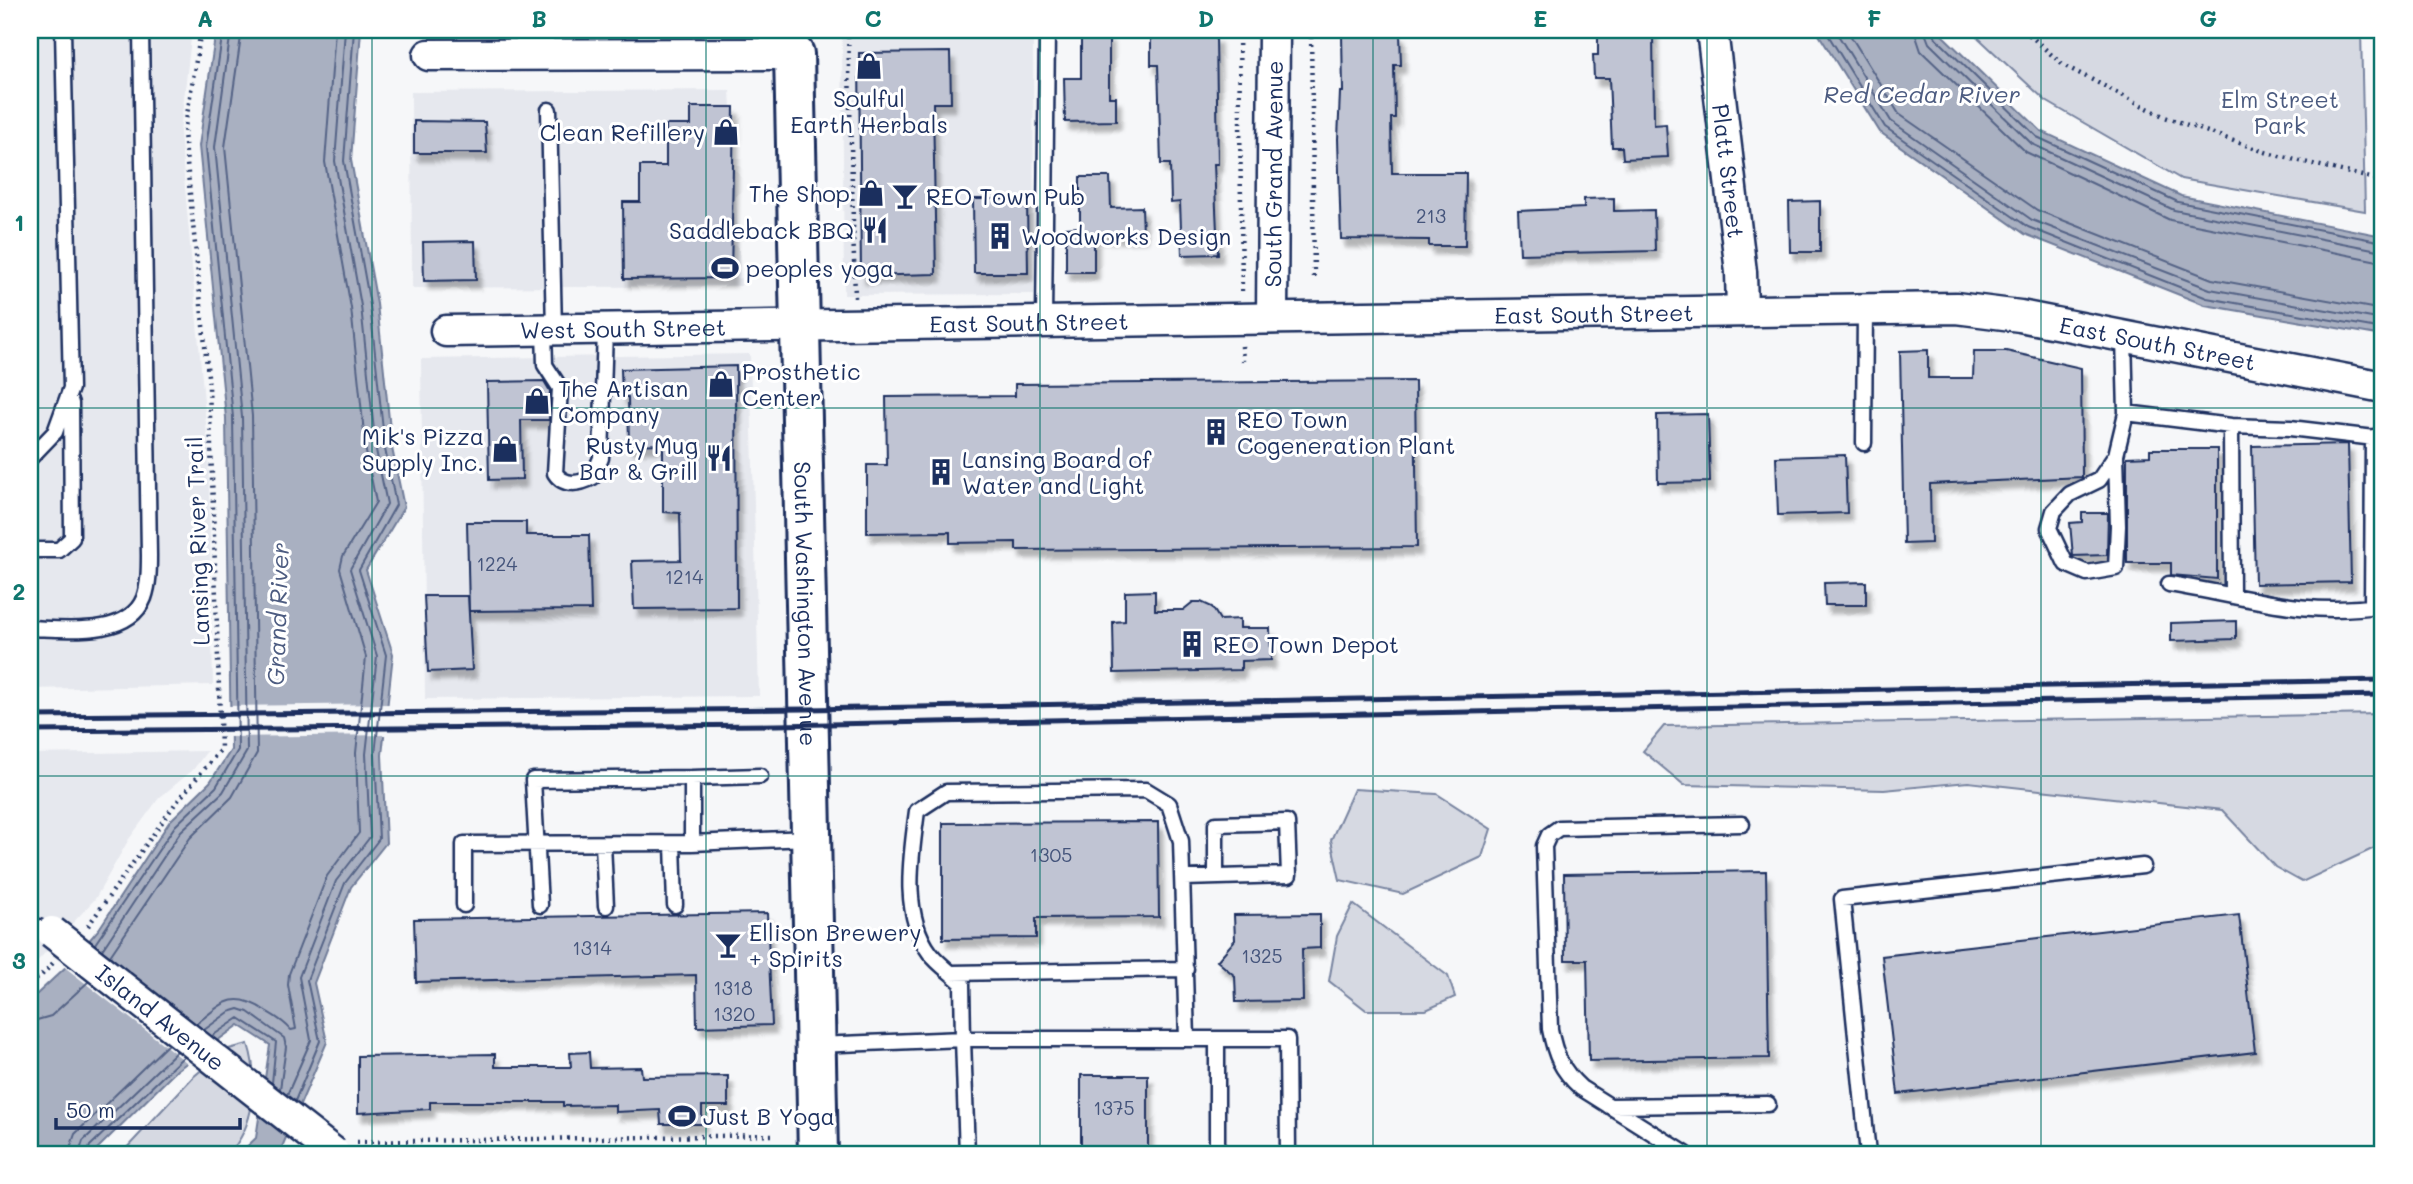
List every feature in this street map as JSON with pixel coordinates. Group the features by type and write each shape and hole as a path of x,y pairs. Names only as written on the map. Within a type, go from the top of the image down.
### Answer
{"street":[{"name":"South Grand Avenue","path":"1272,318 1275,30"},
{"name":"Platt Street","path":"1712,30 1741,272 1742,311"},
{"path":"429,55 794,38"},
{"name":"South Washington Avenue","path":"794,38 818,1154"},
{"name":"East South Street","path":"799,327 1956,308 2020,316 2383,387"},
{"name":"West South Street","path":"446,331 799,327"},
{"name":"Island Avenue","path":"46,938 340,1152"}],"lane":[{"path":"30,550 59,550 72,538 63,30"},
{"path":"30,628 109,626 136,609 146,590 149,555 141,30"},
{"path":"1044,321 1046,30"},
{"path":"549,110 549,330 545,365 560,388 555,473 565,482 573,483 593,477 601,458 605,329"},
{"path":"1864,443 1865,308"},
{"path":"2116,455 2099,480 2070,494 2054,511 2049,527 2066,564 2087,573 2116,568 2116,455 2126,413 2124,337"},
{"path":"30,458 55,432 71,388"},
{"path":"2126,413 2231,426 2290,428 2378,438 2378,606 2349,611 2279,607 2232,595 2169,584"},
{"path":"2231,426 2232,595"},
{"path":"540,905 533,780 760,776"},
{"path":"692,778 692,843"},
{"path":"967,1154 962,983 931,954 913,922 911,858 917,811 946,792 1146,790 1169,804 1181,841 1184,878 1187,1039"},
{"path":"1184,878 1289,876 1287,822 1216,824 1216,877"},
{"path":"1686,1154 1608,1106 1567,1076 1556,1058 1550,1030 1544,846 1549,835 1559,828 1742,824"},
{"path":"464,905 464,844 673,844 810,838"},
{"path":"603,844 606,906"},
{"path":"673,844 675,905"},
{"path":"1868,1154 1842,899 2143,866"},
{"path":"951,972 1186,969"},
{"path":"814,1046 963,1039 1287,1039 1288,1154"},
{"path":"1217,1039 1217,1154"},
{"path":"1608,1106 1769,1104"}],"path":[{"name":"Lansing River Trail","path":"85,930 175,804 221,750 209,386 184,133 201,30"},
{"path":"848,30 855,300"},
{"path":"1238,30 1243,361"},
{"path":"1311,30 1314,277"},
{"path":"2024,30 2063,65 2165,117 2271,154 2383,181"},
{"path":"30,982 39,978 46,938"},
{"path":"340,1152 355,1142 773,1135"}],"shaded area":[{"path":"30,30 192,30 180,132 208,446 213,685 30,689"},
{"path":"842,30 1033,30 1034,294 844,295"},
{"path":"730,90 741,286 412,288 411,92"},
{"path":"750,354 759,696 425,699 421,359"},
{"path":"207,751 193,770 159,798 129,839 95,899 30,969 30,754"}],"green space":[{"name":"Elm Street Park","path":"1970,30 2361,30 2365,211 2181,179 2046,101"},
{"path":"2383,714 2383,844 2302,882 2275,867 2222,810 1968,782 1884,790 1684,785 1643,751 1664,726"},
{"path":"1354,789 1437,794 1491,829 1482,857 1403,894 1340,880 1331,840"},
{"path":"1353,904 1448,976 1455,997 1426,1010 1366,1010 1329,981 1337,936"},
{"path":"248,1044 253,1071 252,1102 244,1130 228,1154 121,1154 192,1078 225,1050"}],"water":[{"name":"Grand River","path":"216,30 361,30 351,160 377,304 392,448 404,507 366,570 393,654 382,755 386,843 351,887 314,983 327,1042 279,1154 239,1154 256,1138 270,1045 239,1025 177,1070 92,1154 30,1154 30,996 37,994 69,964 99,929 170,821 210,782 231,750 226,418 199,146"},
{"name":"Red Cedar River","path":"1816,30 1937,30 2041,131 2181,196 2383,236 2383,336 2205,305 2025,234 1880,132"}],"pier":[{"path":"391,704 388,735 227,737 227,706"},
{"path":"86,938 220,1043 190,1065 62,965"}],"building":[{"path":"1598,30 1653,30 1654,125 1666,124 1668,157 1623,159 1622,147 1612,147 1609,78 1594,78 1593,55 1598,55"},
{"path":"1400,33 1401,65 1394,65 1392,173 1466,173 1465,246 1429,246 1429,240 1341,239 1338,139 1340,92 1343,92 1342,34"},
{"path":"1081,35 1109,35 1109,97 1116,97 1116,121 1065,122 1064,78 1081,78"},
{"path":"1216,36 1218,164 1214,164 1218,254 1182,255 1180,202 1171,203 1170,164 1161,164 1158,65 1151,65 1151,37"},
{"path":"950,52 951,103 933,103 936,274 861,276 859,53"},
{"path":"691,107 734,107 731,278 624,279 623,202 640,202 640,166 666,166 666,125 691,125"},
{"path":"414,121 485,122 487,153 414,153"},
{"path":"1080,177 1110,177 1111,208 1142,207 1143,234 1094,235 1094,272 1066,272 1066,228 1080,227"},
{"path":"1614,198 1614,211 1654,210 1655,251 1520,254 1518,211 1584,208 1584,199"},
{"name":"Woodworks Design","path":"973,199 1027,199 1028,273 974,273"},
{"path":"1820,201 1820,252 1790,252 1789,202"},
{"path":"475,241 476,280 424,281 423,242"},
{"path":"1928,350 1928,378 1973,378 1974,351 2006,351 2081,368 2082,477 1930,484 1931,543 1904,544 1900,351"},
{"path":"736,366 737,608 634,609 632,561 681,560 680,513 663,512 663,444 629,445 628,397 622,397 621,369"},
{"name":"Mik's Pizza Supply Inc.","path":"544,381 550,391 549,420 521,420 522,479 489,480 487,382"},
{"name":"REO Town Cogeneration Plant","path":"1415,381 1417,547 1016,550 1016,542 950,543 950,532 867,533 867,465 887,465 886,397 1015,396 1015,384"},
{"path":"1708,414 1710,482 1658,483 1657,415"},
{"path":"2348,444 2351,582 2255,584 2252,446"},
{"path":"2150,449 2217,449 2217,579 2171,575 2171,563 2127,563 2127,457 2150,456"},
{"path":"1845,455 1847,513 1778,515 1776,457"},
{"path":"2082,513 2108,513 2107,555 2073,556 2070,523 2082,522"},
{"path":"467,522 526,522 526,535 589,535 591,610 469,611"},
{"path":"1866,582 1866,605 1825,605 1824,583"},
{"name":"REO Town Depot","path":"1155,591 1155,610 1183,610 1193,602 1201,602 1212,607 1220,620 1240,619 1240,628 1270,628 1271,660 1241,661 1241,670 1114,673 1113,622 1125,621 1125,592"},
{"path":"424,596 468,596 472,670 428,672"},
{"path":"2236,621 2236,639 2171,641 2171,623"},
{"path":"1158,822 1159,917 1036,918 1036,938 943,939 943,823"},
{"path":"1766,871 1769,1058 1589,1061 1587,960 1565,960 1564,874"},
{"path":"767,913 772,1025 697,1027 696,975 416,982 414,919"},
{"path":"1320,914 1320,948 1302,949 1303,1001 1236,1002 1235,976 1217,961 1235,940 1234,915"},
{"path":"2239,915 2255,1052 1898,1094 1882,956"},
{"path":"589,1052 590,1068 641,1067 642,1077 728,1076 728,1106 702,1106 702,1124 661,1124 660,1110 615,1112 615,1105 563,1106 563,1102 430,1102 430,1109 358,1113 358,1056 495,1054 495,1067 571,1067 570,1053"},
{"path":"1081,1075 1148,1075 1148,1154 1081,1154"}],"railway":[{"path":"30,716 808,709 2383,680"},
{"path":"30,731 776,725 2383,695"}],"place":[{"name":"Soulful Earth Herbals","path":"869,66"},
{"name":"Clean Refillery","path":"726,132"},
{"name":"The Shop","path":"871,193"},
{"name":"REO Town Pub","path":"905,196"},
{"name":"Saddleback BBQ","path":"875,230"},
{"name":"Woodworks Design","path":"1000,236"},
{"name":"peoples yoga","path":"725,268"},
{"name":"Prosthetic Center","path":"721,384"},
{"name":"The Artisan Company","path":"537,401"},
{"name":"REO Town Cogeneration Plant","path":"1216,432"},
{"name":"Mik's Pizza Supply Inc.","path":"505,449"},
{"name":"Rusty Mug Bar & Grill","path":"719,458"},
{"name":"Lansing Board of Water and Light","path":"941,472"},
{"name":"REO Town Depot","path":"1192,644"},
{"name":"Ellison Brewery + Spirits","path":"728,945"},
{"name":"Just B Yoga","path":"682,1116"}]}
